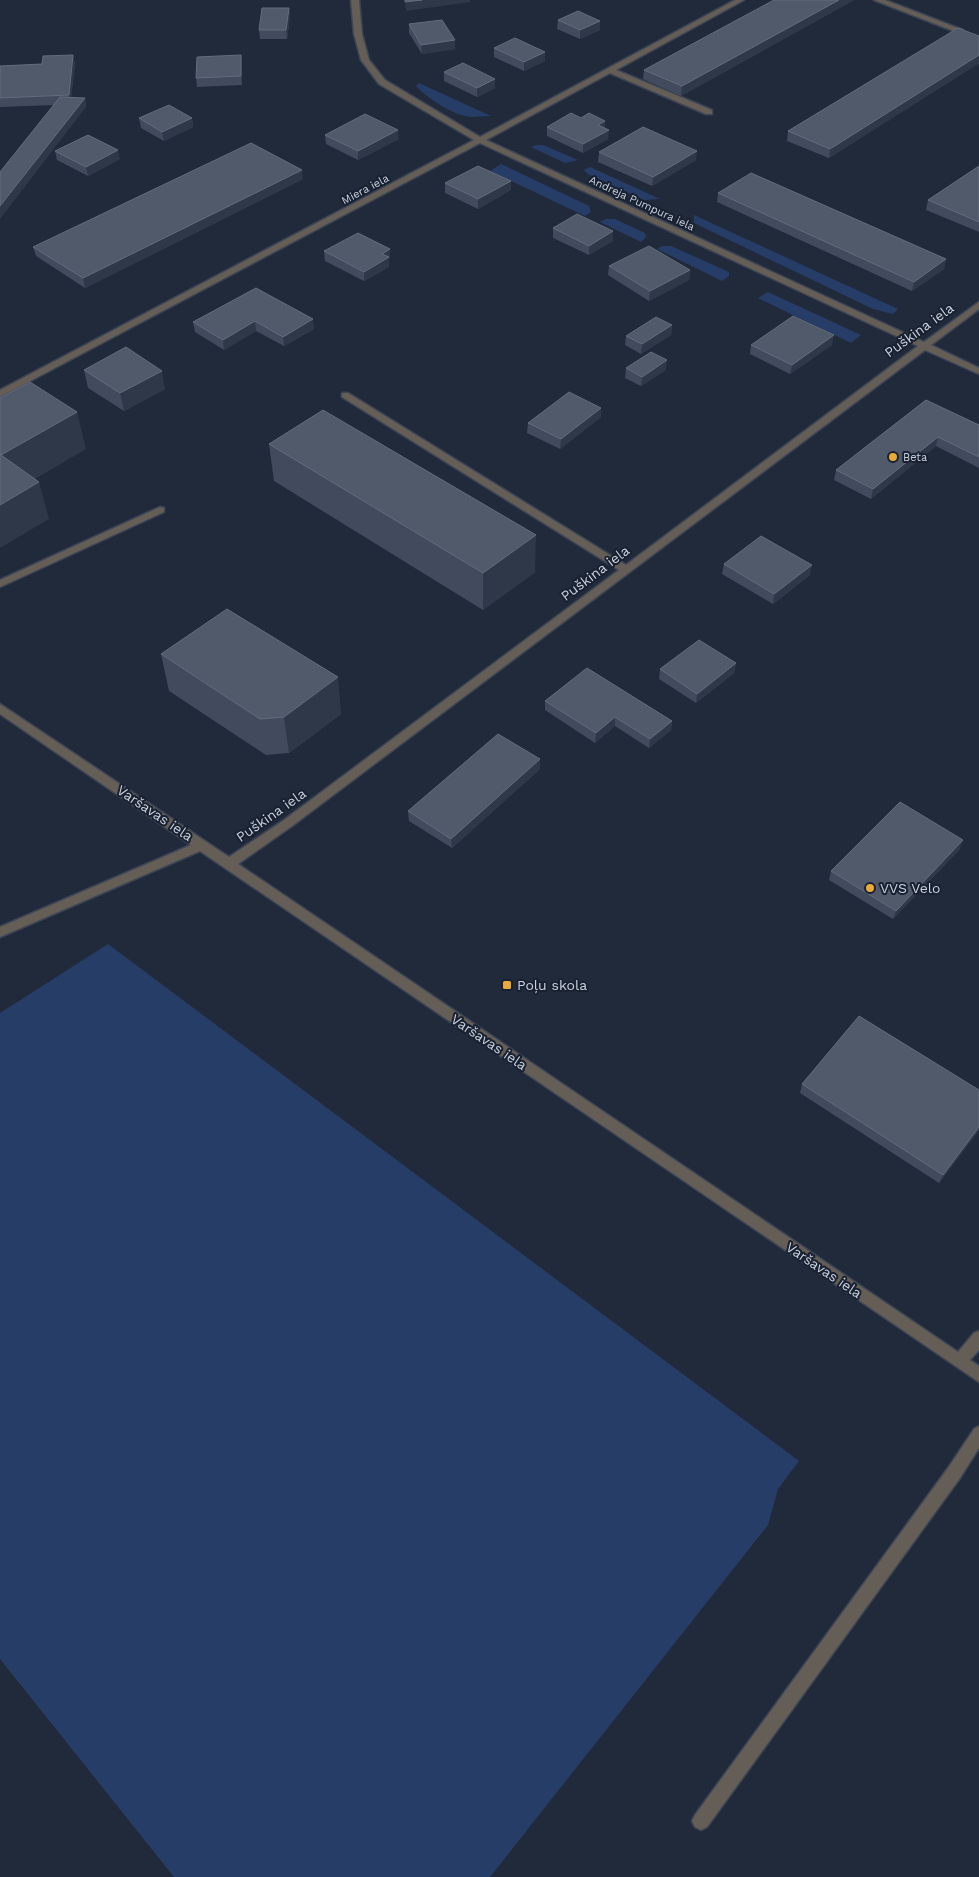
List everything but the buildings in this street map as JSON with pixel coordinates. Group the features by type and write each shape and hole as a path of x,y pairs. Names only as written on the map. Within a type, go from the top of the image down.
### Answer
{"street":[{"name":"Andreja Pumpura iela","path":"355,0 358,34 365,60 382,82 480,140 925,344 979,371"},
{"name":"Miera iela","path":"0,394 740,0"},
{"path":"878,0 959,30"},
{"path":"610,70 709,112"},
{"name":"Puškina iela","path":"228,864 288,823 979,305"},
{"path":"345,394 625,569"},
{"path":"0,584 160,510"},
{"name":"Varšavas iela","path":"0,708 979,1375"},
{"path":"0,932 202,845"},
{"path":"960,1362 979,1338"},
{"path":"700,1821 954,1473 979,1434"}],"shaded area":[{"path":"419,83 491,116 464,116 449,110 421,91 416,86"},
{"path":"543,145 578,160 565,163 531,147"},
{"path":"501,164 589,206 591,212 585,216 490,171"},
{"path":"590,167 660,199 644,200 588,174 584,170"},
{"path":"694,215 898,309 893,314 873,309 694,223"},
{"path":"606,219 615,219 645,233 646,237 641,242 600,222"},
{"path":"662,246 671,246 729,272 729,276 722,281 657,249"},
{"path":"768,292 861,335 851,343 758,298"},
{"path":"108,944 799,1461 778,1489 768,1525 490,1877 174,1877 0,1659 0,1013"}],"place":[{"name":"Beta","path":"893,457"},
{"name":"VVS Velo","path":"870,888"},
{"name":"Poļu skola","path":"507,985"}]}
